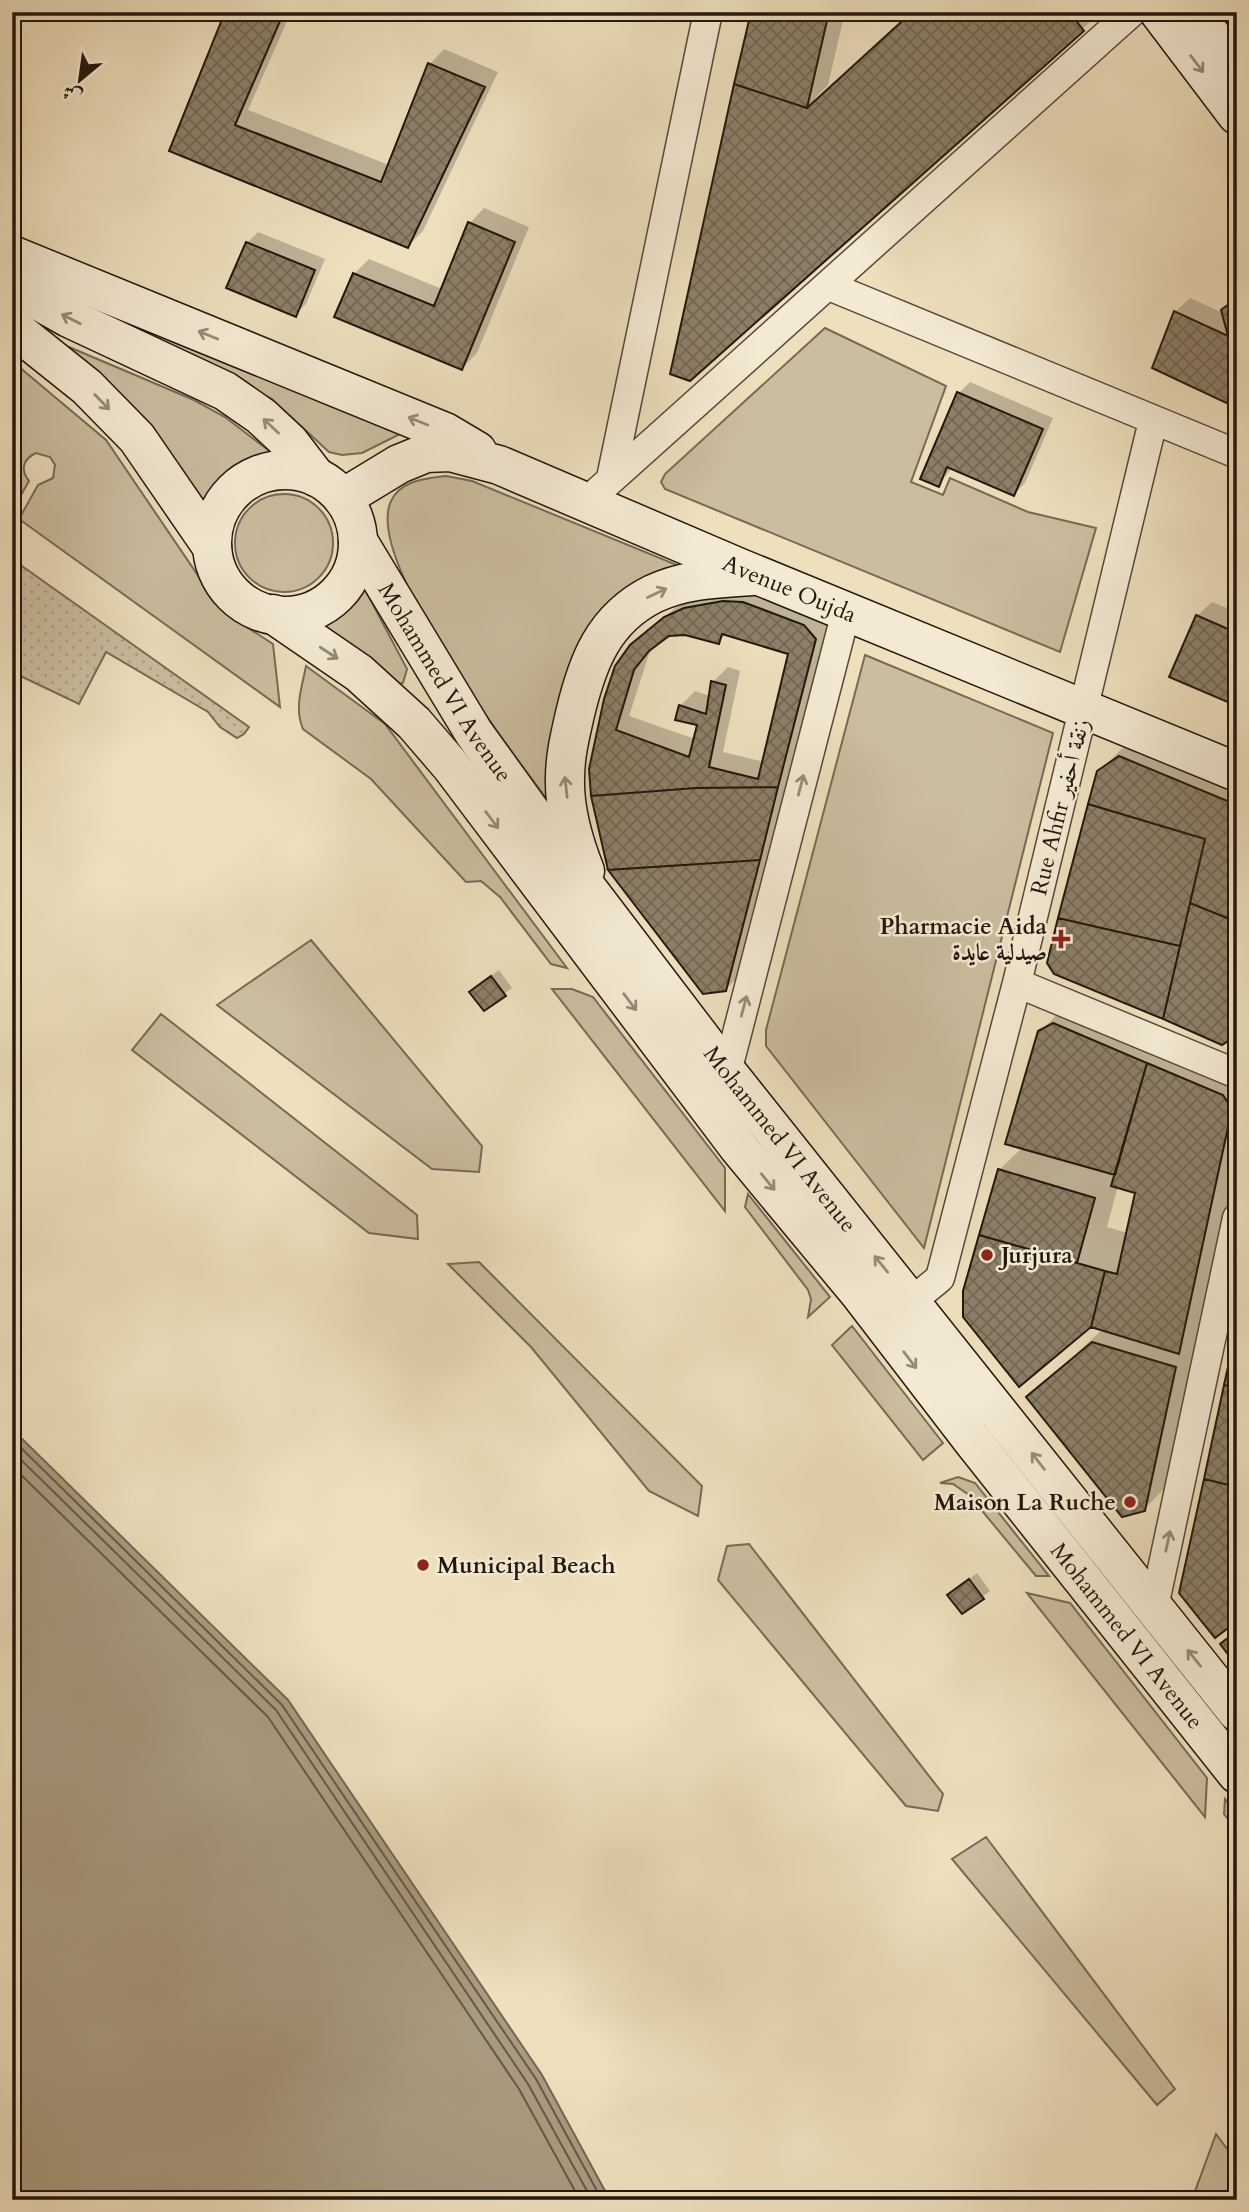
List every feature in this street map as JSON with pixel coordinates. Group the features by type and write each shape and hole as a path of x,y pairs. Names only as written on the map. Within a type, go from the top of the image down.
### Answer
{"main road":[{"path":"1158,12 1237,115"},
{"path":"1193,12 1237,69"},
{"path":"12,255 445,432 499,465"},
{"path":"12,286 69,318 225,391 261,416 290,443 329,488 356,526 358,541 344,585 328,602 307,612 273,614 249,606 234,595 219,573 212,547 137,438 87,387 12,327"},
{"name":"Avenue Oujda","path":"329,488 426,453 450,452 598,491 757,575 1237,772"},
{"path":"212,547 214,522 226,499 244,482 267,471 292,470 329,488"},
{"name":"Mohammed VI Avenue","path":"358,541 474,733 596,899 727,1072 1237,1712"},
{"path":"596,899 576,845 564,780 566,750 595,649 622,615 663,589 701,580 757,575"},
{"name":"Mohammed VI Avenue","path":"273,614 359,673 415,723 739,1148 860,1294 972,1440 1237,1774"}],"street":[{"path":"598,491 708,12"},
{"path":"598,491 1132,12"},
{"path":"829,286 1237,454"},
{"name":"Rue Ahfir زنقة أحفير","path":"912,1301 940,1278 1017,983 1153,421"},
{"path":"727,1072 846,612"},
{"path":"1017,983 1237,1074"},
{"path":"1154,1607 1237,1218"}],"shaded area":[{"path":"65,294 404,432 362,453 342,455 329,452 272,399"},
{"path":"825,328 946,386 911,482 943,495 950,478 1028,512 1096,528 1060,652 665,489 661,482 665,474"},
{"path":"69,347 194,400 225,417 276,456 233,475 216,490 202,511 66,351"},
{"path":"12,361 106,440 214,599 233,618 273,644 280,707 19,519 38,485 53,478 55,465 50,457 36,453 26,462 24,473 29,481 12,511"},
{"path":"446,476 472,481 689,570 632,593 555,810 509,749 448,659 399,567 388,529 391,501 395,494 407,485"},
{"path":"274,494 294,494 319,508 330,524 333,543 330,562 319,578 294,592 274,592 257,584 243,570 235,553 235,533 243,516 257,502"},
{"path":"12,559 249,727 244,734 237,738 220,727 208,712 106,652 79,704 12,672"},
{"path":"360,580 407,669 403,683 396,685 312,622 342,605"},
{"path":"865,655 1053,733 924,1248 766,1046 766,1030"},
{"path":"306,666 385,724 567,968 551,964 500,897 481,881 466,882 371,779 303,729 299,705"},
{"path":"311,940 482,1146 479,1172 432,1169 217,1005"},
{"path":"552,989 572,989 593,997 725,1168 725,1211"},
{"path":"161,1014 417,1215 418,1239 369,1233 132,1050"},
{"path":"748,1194 830,1297 808,1317 811,1299 808,1290 745,1207"},
{"path":"479,1262 702,1486 698,1516 649,1491 531,1347 448,1264"},
{"path":"852,1326 943,1443 923,1460 832,1345"},
{"path":"958,1477 975,1483 1049,1576 1036,1576 969,1495 953,1484 940,1483"},
{"path":"749,1544 943,1794 938,1811 906,1806 718,1580 727,1546"},
{"path":"1027,1593 1070,1603 1207,1778 1205,1817"},
{"path":"1225,1799 1237,1813 1237,1831 1224,1814"},
{"path":"986,1837 1175,2089 1157,2105 952,1859"},
{"path":"1216,2134 1237,2162 1237,2200 1199,2200 1194,2194"}],"water":[{"path":"12,1429 288,1700 542,2075 610,2200 12,2200"}],"building":[{"path":"225,12 284,12 235,125 381,182 428,63 485,87 408,248 169,151"},
{"path":"751,12 829,12 807,108 734,84"},
{"path":"912,12 1069,12 1084,31 690,381 670,374 734,84 807,108"},
{"path":"468,222 515,242 462,370 334,317 353,273 434,306"},
{"path":"246,242 315,270 296,317 226,288"},
{"path":"1237,298 1237,408 1152,368 1174,311 1228,336 1221,310"},
{"path":"957,392 1043,429 1014,496 947,467 939,487 920,479"},
{"path":"723,601 743,602 804,625 816,639 778,787 696,788 591,796 589,769 604,699 615,666 630,645 664,617 684,608","holes":["722,634 788,654 758,779 709,767 726,685 711,681 706,714 679,705 675,720 697,725 689,757 616,730 634,670 649,651 669,636 685,635 719,644"]},
{"path":"1196,615 1237,633 1237,706 1169,677"},
{"path":"1119,756 1237,805 1237,922 1190,903 1205,839 1088,804 1097,771"},
{"path":"778,787 760,860 608,870 591,796 696,788"},
{"path":"1088,804 1205,839 1180,946 1058,918"},
{"path":"760,860 726,991 703,994 608,870"},
{"path":"1190,903 1237,922 1237,1035 1222,1045 1163,1019"},
{"path":"1058,918 1180,946 1163,1019 1054,974 1047,963"},
{"path":"491,976 506,996 484,1011 469,992"},
{"path":"1053,1023 1147,1063 1115,1175 1005,1144 1038,1031"},
{"path":"1147,1063 1223,1095 1232,1109 1179,1354 1091,1327 1105,1271 1117,1274 1135,1193 1111,1186"},
{"path":"998,1169 1095,1198 1077,1263 979,1235"},
{"path":"979,1235 1105,1271 1091,1327 1019,1387 963,1317 963,1291"},
{"path":"1237,1331 1237,1388 1224,1385"},
{"path":"1092,1342 1176,1367 1145,1511 1122,1517 1026,1397"},
{"path":"1224,1385 1237,1388 1237,1487 1204,1479"},
{"path":"1204,1479 1237,1487 1237,1621 1215,1638 1179,1593"},
{"path":"969,1579 984,1599 962,1614 947,1595"},
{"path":"1237,1631 1237,1666 1220,1644"}],"place":[{"name":"Pharmacie Aida صيدلية عايدة","path":"1061,939"},
{"name":"Jurjura","path":"987,1255"},
{"name":"Maison La Ruche","path":"1130,1502"},
{"name":"Municipal Beach","path":"423,1565"}]}
